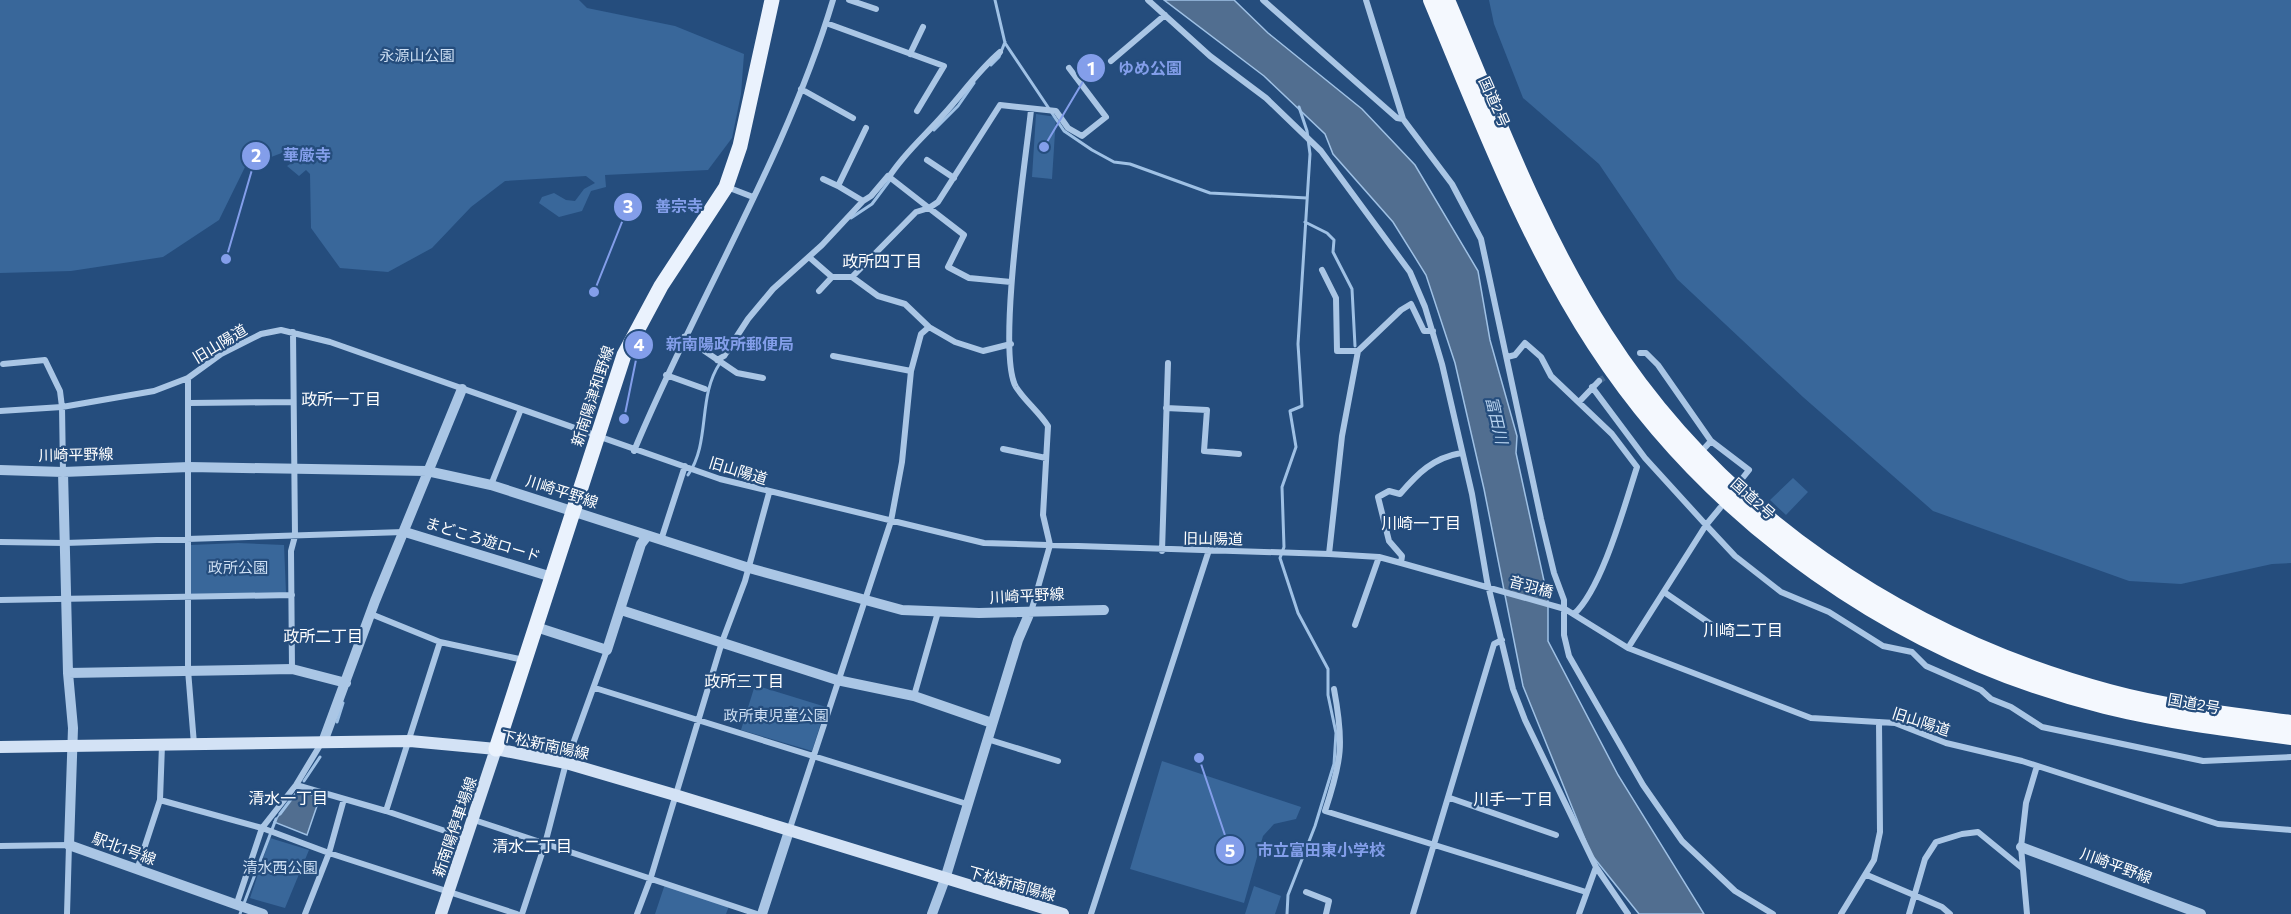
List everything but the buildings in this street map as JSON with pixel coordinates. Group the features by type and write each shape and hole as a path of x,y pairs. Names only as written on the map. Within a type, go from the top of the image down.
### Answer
{"highway":[{"name":"国道2号","path":"1431,0 1535,238 1596,346 1638,403 1690,465 1785,552 1891,621 1979,664 2036,685 2115,708 2291,737"},
{"name":"国道2号","path":"1447,0 1519,171 1573,281 1606,336 1647,393 1706,447 1778,527 1832,567 1897,608 1983,650 2110,692 2182,708 2291,723"}],"main road":[{"name":"新南陽津和野線","path":"496,749 633,333 726,187 740,146 772,0"},
{"name":"下松新南陽線","path":"0,747 410,741 496,749 566,764 675,795 1063,914"},
{"name":"新南陽停車場線","path":"441,914 496,749"}],"street":[{"path":"634,451 666,375 753,197 801,89 833,0"},
{"path":"849,0 876,9"},
{"path":"1148,0 1210,56 1266,98 1321,151 1407,266 1433,331 1472,495 1489,587 1514,689 1525,720 1596,867 1628,914"},
{"path":"1263,0 1397,118 1403,119"},
{"path":"1366,0 1403,119 1452,184 1480,239 1541,519 1565,609 1564,635 1569,656 1643,785 1682,841 1735,891 1773,914"},
{"path":"1111,61 1165,15"},
{"path":"826,23 944,66 917,111"},
{"path":"910,54 923,27"},
{"path":"717,360 724,356 748,320 773,289 889,177 902,156 944,115 978,71 1000,52"},
{"path":"852,277 916,212 939,202 1000,105 1056,111 1068,128 1082,136 1106,117 1070,68"},
{"path":"801,89 850,117 850,108"},
{"path":"932,914 1050,545 1043,515 1048,426 1016,387 1011,344 1011,282 1031,110"},
{"path":"838,186 866,128"},
{"path":"927,160 954,178"},
{"path":"889,177 964,235 948,267 969,278 1011,282"},
{"path":"823,179 863,201"},
{"path":"726,187 753,197"},
{"path":"808,257 832,277 852,277 878,296 905,304 929,327 955,342 983,351 1011,344"},
{"path":"1322,270 1336,298 1337,351 1358,351"},
{"path":"819,291 832,277"},
{"path":"1329,554 1342,436 1358,351 1401,310 1411,304 1424,332 1433,331"},
{"path":"762,914 891,521 902,462 911,370 921,334 929,327"},
{"name":"旧山陽道","path":"0,411 62,407 154,391 188,378 221,354 261,334 280,330 341,345 599,436 634,451 769,493 984,543 1379,557 1499,591"},
{"path":"292,669 291,551 295,536 293,332"},
{"path":"684,337 737,373 763,378"},
{"path":"1507,357 1515,355 1525,343 1541,357 1551,376 1612,434 1637,467 1602,571 1588,598 1574,614"},
{"path":"1640,353 1646,353 1658,365 1706,447 1749,470 1741,480"},
{"path":"833,356 911,370"},
{"path":"3,363 45,360 60,391 63,472"},
{"path":"1162,551 1168,363"},
{"path":"666,375 705,389"},
{"path":"188,378 189,467 186,539 188,670 194,744"},
{"path":"1579,402 1599,381"},
{"path":"1592,387 1646,458 1706,525 1735,556 1781,592 1829,612 1884,646 1912,652 1926,666 1981,690 1991,699 2011,707 2042,727 2203,761 2291,757"},
{"path":"237,903 262,828 296,784 322,742 427,471 462,389"},
{"path":"189,403 293,402"},
{"path":"1167,408 1207,410 1204,451 1239,454"},
{"path":"491,485 521,409"},
{"path":"1003,449 1046,458"},
{"path":"1401,563 1402,556 1389,541 1378,497 1389,491 1400,494 1423,468 1446,456 1461,453"},
{"path":"661,540 685,466"},
{"name":"川崎平野線","path":"0,470 63,472 189,467 427,471 491,485 749,568 902,610 1030,612 1104,609"},
{"name":"駅北1号線","path":"63,472 68,672 74,746 69,845 263,914"},
{"path":"637,914 651,877 722,642 749,568 769,493"},
{"path":"1628,648 1706,525 1720,508"},
{"path":"0,542 65,543 405,532"},
{"name":"まどころ遊ロード","path":"405,532 552,577"},
{"path":"160,800 262,828 329,853 520,914 544,844 566,764 595,688 641,544 647,536"},
{"path":"1091,914 1209,550"},
{"path":"1355,624 1379,557"},
{"name":"音羽橋","path":"1499,591 1557,607"},
{"path":"1664,592 1715,627"},
{"path":"0,600 292,595"},
{"name":"旧山陽道","path":"1557,607 1574,614 1628,648 1811,718 1895,723 1946,743 2037,766 2218,824 2291,830"},
{"path":"621,610 837,680 914,696 992,723"},
{"path":"914,696 938,612"},
{"path":"371,614 440,642 525,661"},
{"path":"537,627 607,650"},
{"path":"1413,914 1450,798 1494,644 1502,640"},
{"path":"386,811 440,642"},
{"path":"68,672 292,669 346,683"},
{"path":"595,688 813,758 967,804"},
{"path":"1334,689 1342,730 1339,770 1324,812 1586,892"},
{"path":"1841,914 1867,875 1874,860 1881,825 1879,722"},
{"path":"987,739 1058,761"},
{"path":"137,870 160,800 162,745"},
{"path":"2027,914 2021,847 2026,802 2037,766"},
{"path":"296,784 386,811 467,839"},
{"path":"1450,798 1556,835"},
{"path":"305,914 329,853 344,799"},
{"path":"474,820 757,914"},
{"path":"1909,914 1926,859 1936,842 1978,832 2022,868"},
{"path":"0,846 69,845 67,914"},
{"name":"川崎平野線","path":"2021,847 2201,914"},
{"path":"1580,914 1596,867"},
{"path":"1867,875 1942,907 1950,914"},
{"path":"1305,892 1329,901 1326,914"}],"green space":[{"name":"永源山公園","path":"0,0 579,0 587,8 675,26 744,54 741,94 732,138 708,170 605,175 606,187 591,191 582,211 559,217 539,203 542,197 554,193 566,200 575,201 584,189 595,183 586,176 505,181 471,207 432,248 388,272 340,268 311,228 310,174 306,170 299,176 287,166 296,160 287,151 245,167 219,220 163,257 71,271 0,273"},
{"path":"1489,0 2291,0 2291,563 2272,564 2181,584 2129,581 1933,511 1803,397 1677,279 1599,164 1523,98 1494,24"},
{"path":"1036,114 1056,117 1052,179 1032,177"},
{"path":"1793,478 1808,492 1786,515 1770,500"},
{"name":"政所公園","path":"238,543 284,545 286,593 191,594 191,545"},
{"name":"政所東児童公園","path":"755,685 826,707 812,751 741,730"},
{"path":"1162,761 1301,807 1296,819 1274,824 1263,836 1244,903 1130,869"},
{"name":"清水西公園","path":"270,838 309,850 285,908 250,898"},
{"path":"665,884 729,906 726,914 655,914"},
{"path":"1254,886 1281,896 1275,914 1245,914"}],"water":[{"name":"富田川","path":"1164,0 1234,0 1268,33 1362,109 1415,165 1478,271 1490,340 1517,436 1516,453 1548,599 1548,641 1618,775 1704,914 1639,914 1591,854 1523,686 1484,489 1455,363 1426,275 1393,222 1333,154 1325,134 1264,76"},
{"path":"297,791 320,797 307,835 274,822"}],"waterway":[{"path":"995,0 1005,43 1064,131 1092,150 1114,162 1130,164 1210,193 1307,198"},
{"path":"991,65 999,57 1005,42"},
{"path":"934,130 958,106 974,83"},
{"path":"1287,914 1288,895 1315,826 1334,764 1336,733 1328,695 1328,669 1298,613 1280,558 1284,547 1282,487 1296,447 1290,411 1302,406 1298,344 1310,154 1307,131 1299,107"},
{"path":"851,218 872,204 890,180"},
{"path":"1305,222 1327,233 1334,240 1333,252 1352,289 1355,346"},
{"path":"688,475 695,462 709,390 720,363"},
{"path":"337,722 343,703"},
{"path":"304,781 320,757"},
{"path":"280,814 292,798"},
{"path":"240,914 276,819"}],"tunnel":[{"path":"1599,381 1614,371"}],"place":[{"name":"ゆめ公園","path":"1044,147"},
{"name":"華厳寺","path":"226,259"},
{"name":"善宗寺","path":"594,292"},
{"name":"新南陽政所郵便局","path":"624,419"},
{"name":"市立富田東小学校","path":"1199,758"}],"district":[{"name":"政所四丁目","path":"882,261"},
{"name":"政所一丁目","path":"341,399"},
{"name":"川崎一丁目","path":"1421,523"},
{"name":"川崎二丁目","path":"1743,630"},
{"name":"政所二丁目","path":"323,636"},
{"name":"政所三丁目","path":"744,681"},
{"name":"清水一丁目","path":"288,798"},
{"name":"川手一丁目","path":"1513,799"},
{"name":"清水二丁目","path":"532,846"}]}
